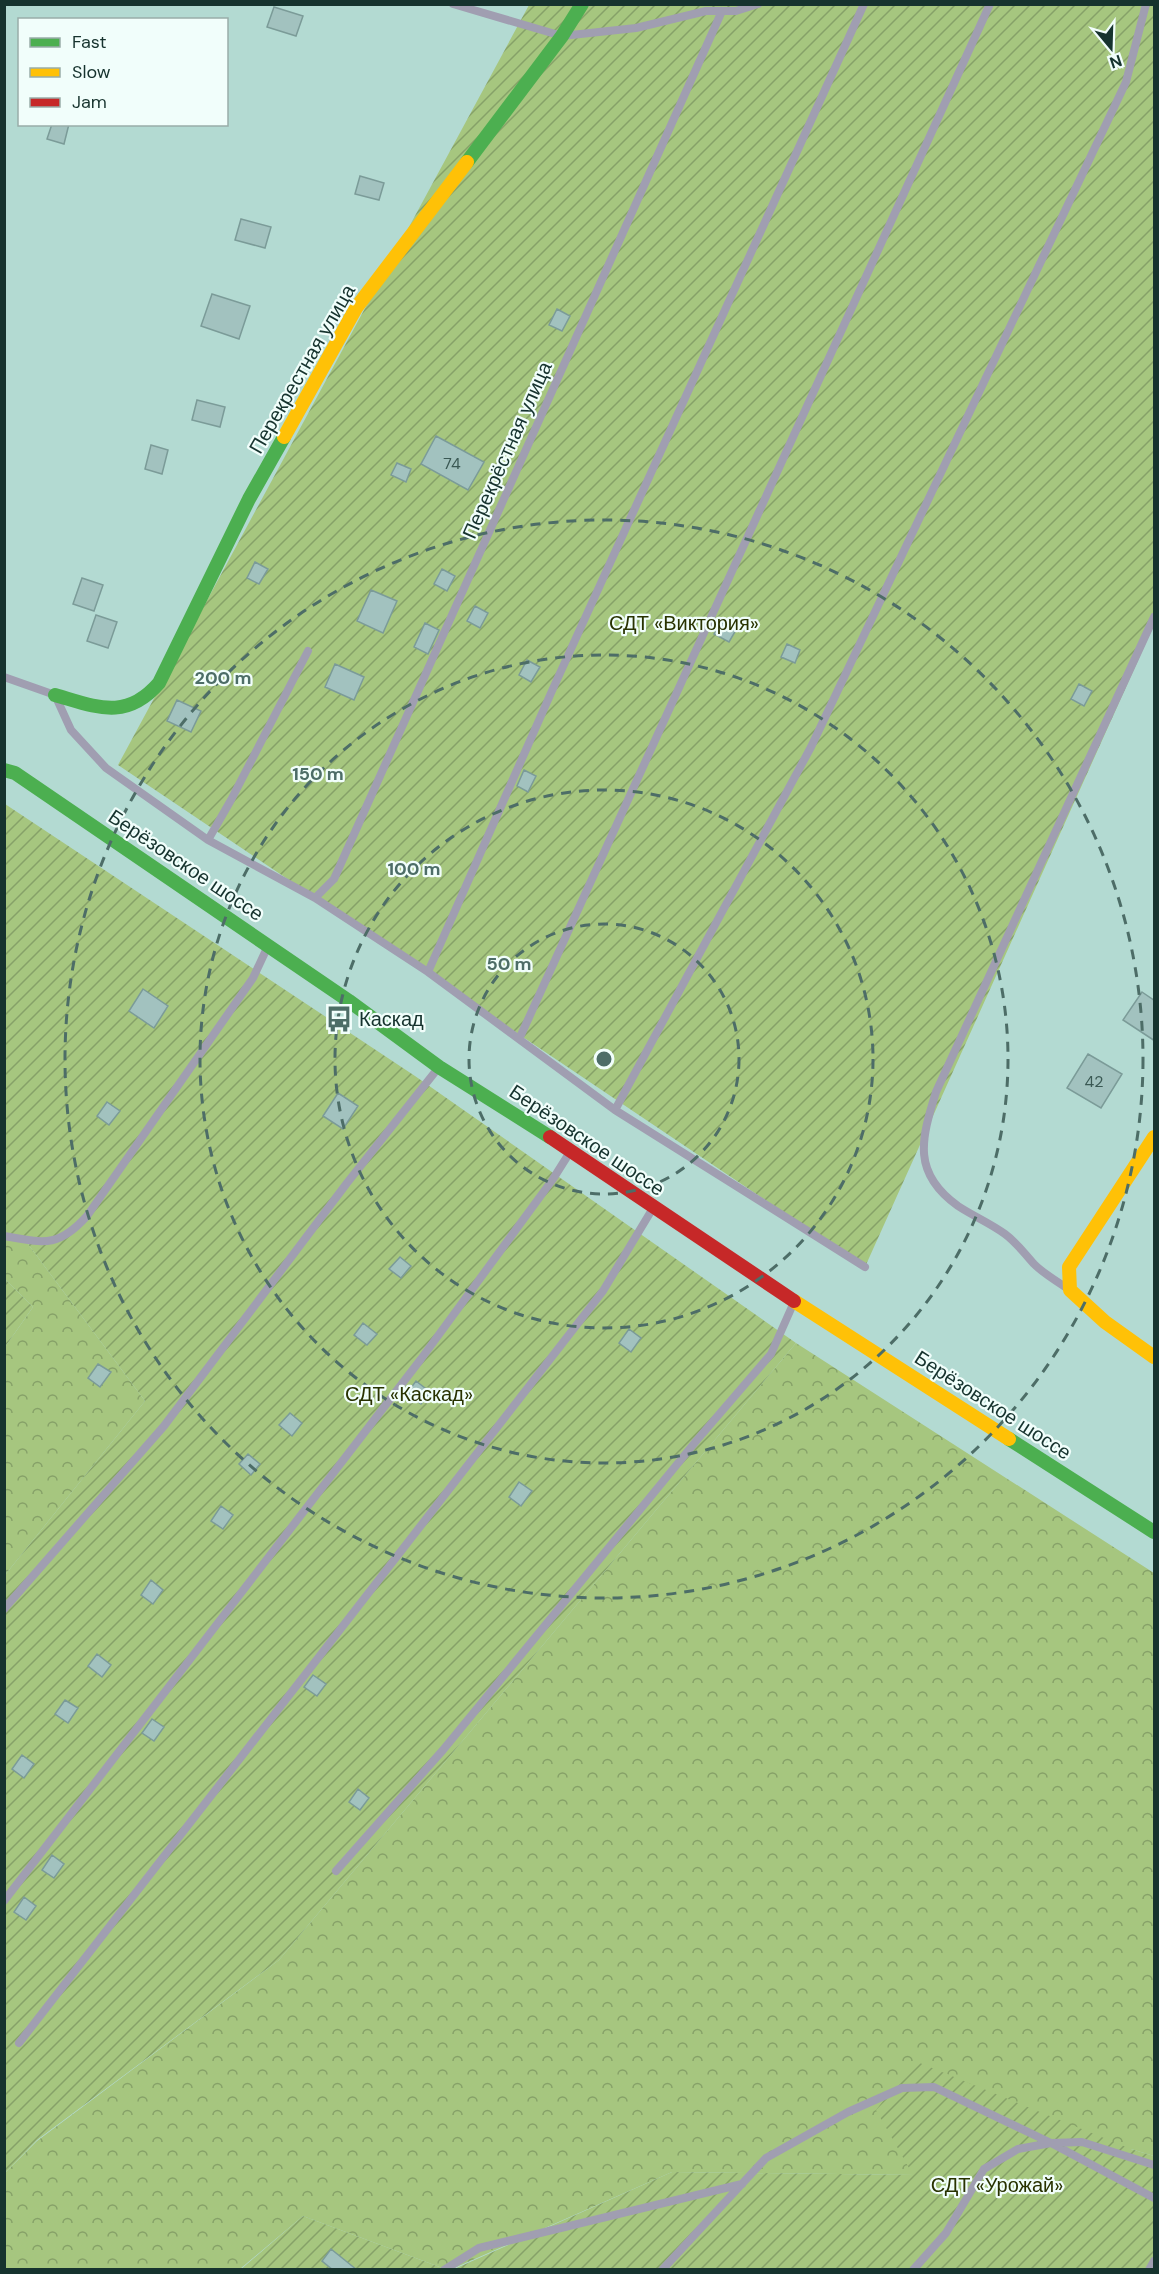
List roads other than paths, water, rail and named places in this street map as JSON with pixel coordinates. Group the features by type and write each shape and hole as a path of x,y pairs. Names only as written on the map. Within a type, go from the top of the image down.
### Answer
{"street":[{"name":"Перекрестная улица","path":"55,695 112,710 131,706 150,697 249,499 356,308 562,36 582,4"},
{"name":"Берёзовское шоссе","path":"4,770 15,773 349,1000 439,1067 571,1150 794,1301 1155,1532"},
{"path":"1155,1137 1069,1267 1070,1290 1105,1322 1155,1357"}],"lane":[{"path":"453,4 562,36 636,28 706,11 736,11 758,4"},
{"path":"428,972 551,693 864,4"},
{"path":"521,1035 990,4"},
{"path":"615,1110 811,747 1126,82 1146,4"},
{"name":"Перекрёстная улица","path":"315,898 334,879 722,11"},
{"path":"1070,1290 1036,1265 1017,1243 997,1228 958,1206 939,1191 928,1175 923,1155 926,1125 936,1092 1155,616"},
{"path":"208,840 308,651"},
{"path":"4,677 55,695 71,730 106,768 208,840 315,898 428,972 615,1110 865,1267"},
{"path":"4,1236 35,1242 55,1241 73,1232 87,1216 253,978 268,945"},
{"path":"4,1609 164,1426 347,1183 439,1067"},
{"path":"4,1901 421,1359 553,1179 571,1150"},
{"path":"19,2043 603,1290 654,1208"},
{"path":"336,1871 443,1750 697,1440 771,1354 794,1301"},
{"path":"662,2270 766,2158 848,2112 902,2088 934,2087 1052,2143 1155,2198"},
{"path":"913,2270 945,2233 984,2169 1018,2149 1052,2143 1082,2142 1155,2165"},
{"path":"444,2270 479,2248 742,2184"},
{"path":"1149,2270 1155,2261"}],"place":[{"name":"Каскад","path":"339,1019"}],"park label":[{"name":"СДТ «Виктория»","path":"684,623"},
{"name":"СДТ «Каскад»","path":"409,1394"},
{"name":"СДТ «Урожай»","path":"997,2185"}]}
